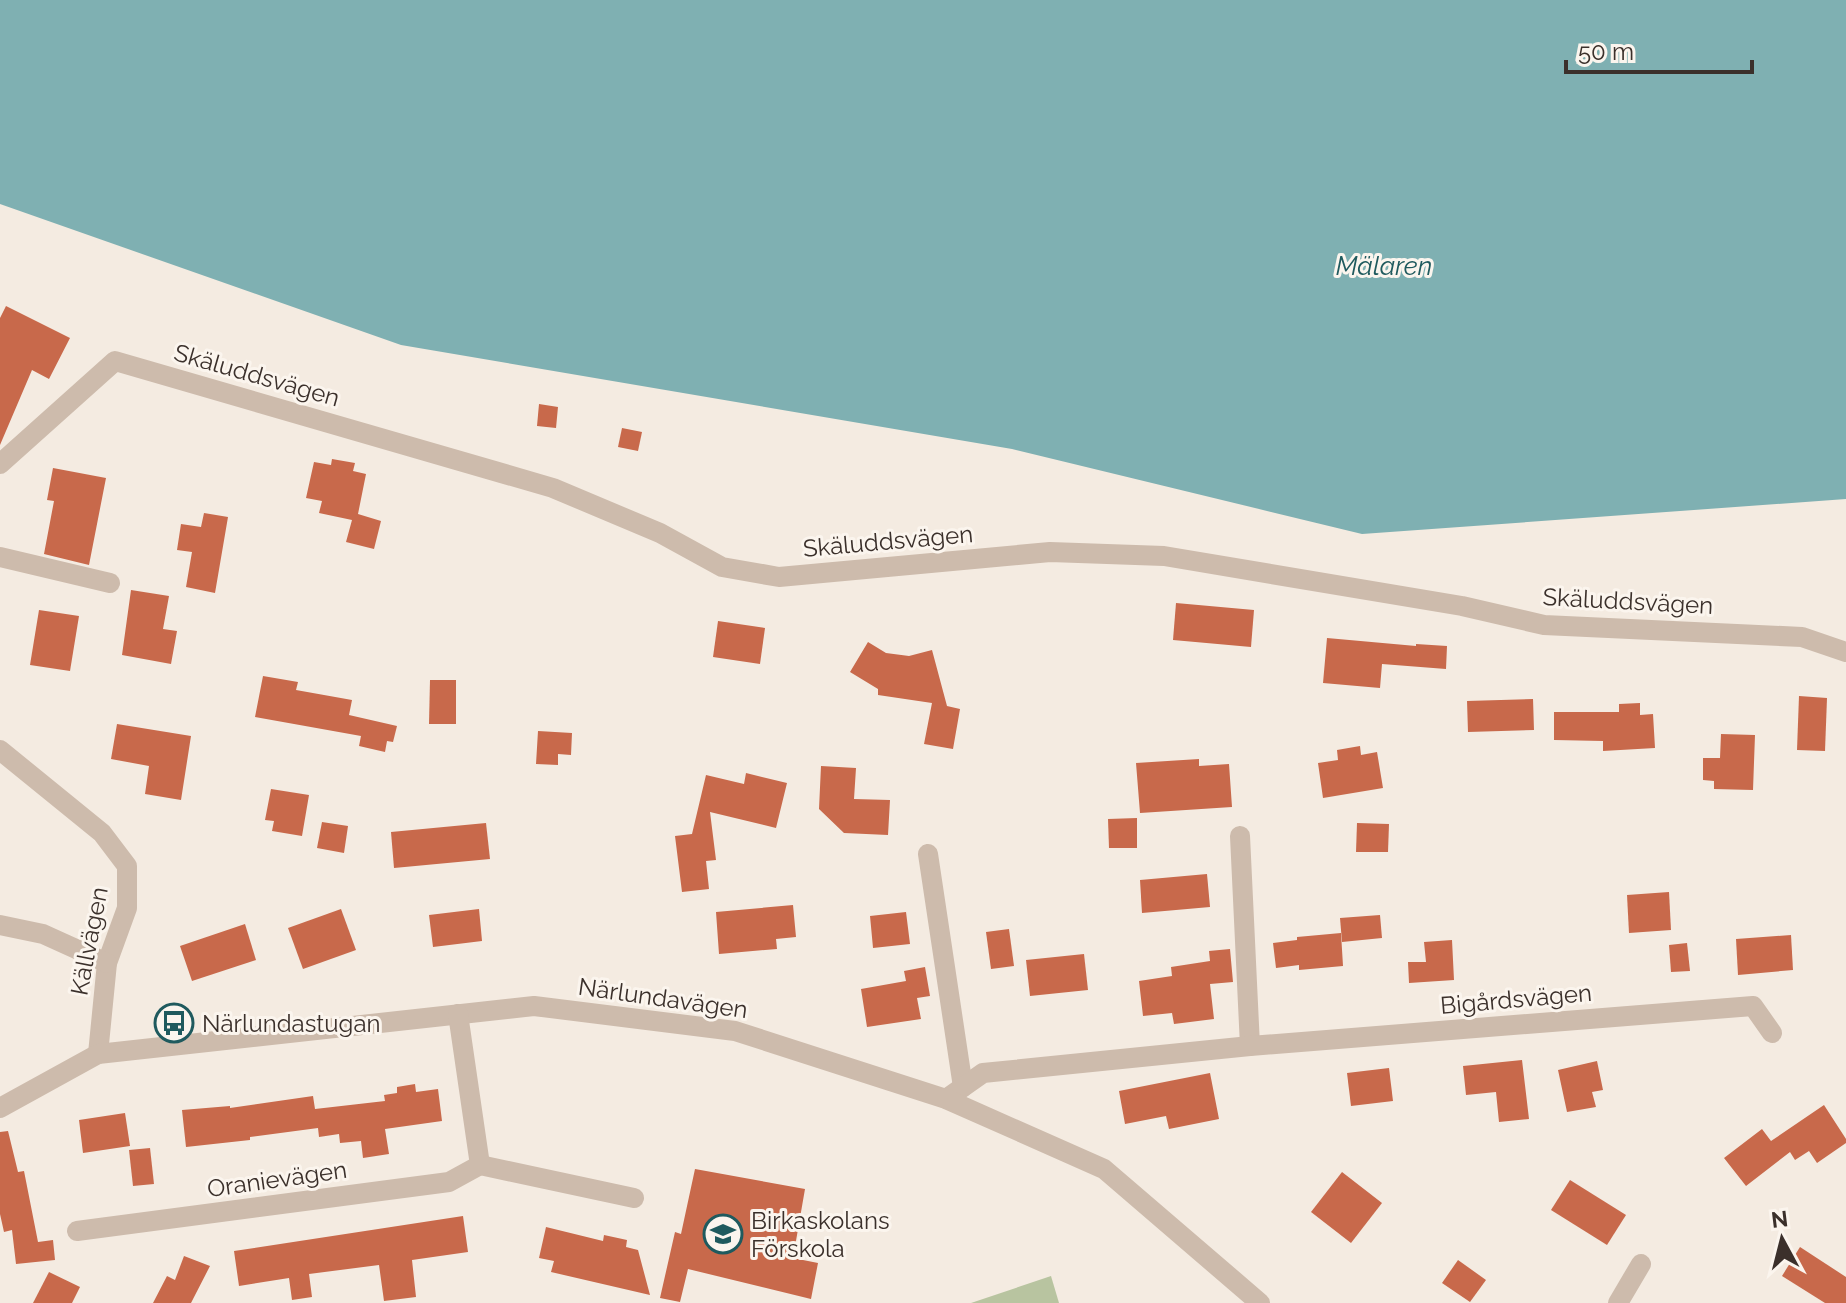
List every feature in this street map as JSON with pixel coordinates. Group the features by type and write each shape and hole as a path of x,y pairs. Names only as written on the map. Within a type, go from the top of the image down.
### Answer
{"street":[{"name":"Skäluddsvägen","path":"0,464 115,361 553,488 660,533 722,567 779,577 1050,552 1164,556 1462,606 1544,625 1802,637 1846,652"},
{"path":"0,557 110,583"},
{"name":"Källvägen","path":"0,750 102,833 127,866 127,908 107,963 98,1054"},
{"path":"1240,836 1250,1046"},
{"path":"928,854 955,1093"},
{"path":"0,925 43,934 107,963"},
{"name":"Närlundavägen","path":"0,1108 98,1054 534,1006 735,1031 955,1093 1104,1169 1260,1303"},
{"name":"Bigårdsvägen","path":"955,1093 983,1073 1250,1046 1753,1006 1772,1033"},
{"path":"458,1014 480,1165 634,1198"},
{"name":"Oranievägen","path":"77,1231 449,1182 480,1165"},
{"path":"1618,1303 1641,1264"}],"green space":[{"path":"1051,1276 1059,1303 971,1303"}],"water":[{"name":"Mälaren","path":"0,0 1846,0 1846,499 1362,534 1012,449 401,345 0,204"}],"building":[{"path":"6,306 70,338 49,379 32,370 0,445 0,318"},
{"path":"539,404 558,407 556,428 537,426"},
{"path":"622,428 642,432 638,451 618,447"},
{"path":"332,459 355,463 353,471 366,474 358,514 381,521 374,549 346,542 352,520 319,513 322,501 306,498 314,462 331,465"},
{"path":"53,468 106,478 89,565 44,554 54,501 47,500"},
{"path":"204,513 228,517 215,593 186,587 192,552 177,550 181,524 201,527"},
{"path":"131,590 169,596 163,629 177,631 171,664 122,655"},
{"path":"1176,603 1254,610 1251,647 1173,640"},
{"path":"39,610 79,616 70,671 30,665"},
{"path":"718,621 765,628 760,664 713,657"},
{"path":"1327,638 1447,646 1446,669 1382,664 1380,688 1323,683"},
{"path":"868,642 886,653 909,656 932,650 947,706 960,709 953,749 924,744 932,703 878,695 878,689 850,672"},
{"path":"263,676 298,682 296,690 352,700 349,715 397,726 393,742 387,741 385,752 359,746 361,736 255,717"},
{"path":"430,680 456,680 456,724 429,724"},
{"path":"1799,696 1827,698 1825,751 1797,750"},
{"path":"1533,699 1534,730 1468,732 1467,701"},
{"path":"1640,703 1640,715 1653,714 1655,748 1603,751 1603,741 1554,740 1554,712 1619,712 1619,704"},
{"path":"117,724 191,736 181,800 145,794 149,766 111,759"},
{"path":"538,731 572,733 571,755 558,754 558,765 536,764"},
{"path":"1721,734 1755,735 1753,790 1714,789 1714,781 1703,780 1703,758 1720,758"},
{"path":"1360,746 1361,755 1377,752 1383,788 1323,798 1318,763 1338,760 1337,750"},
{"path":"1199,759 1199,766 1229,764 1232,807 1140,813 1136,763"},
{"path":"821,766 856,768 854,799 890,800 888,835 844,833 819,809"},
{"path":"746,773 787,783 776,828 710,812 716,860 706,861 709,889 682,892 675,836 692,834 706,775 744,784"},
{"path":"271,789 309,795 302,836 272,831 274,821 265,820"},
{"path":"1137,818 1137,848 1109,848 1108,819"},
{"path":"322,822 348,826 344,853 317,848"},
{"path":"486,823 490,859 394,868 391,832"},
{"path":"1357,823 1389,824 1388,852 1356,852"},
{"path":"1207,874 1210,907 1142,913 1140,880"},
{"path":"1669,892 1671,930 1629,933 1627,895"},
{"path":"793,905 796,937 776,939 777,949 719,954 716,912"},
{"path":"341,909 356,950 303,969 288,928"},
{"path":"479,909 482,941 433,947 429,915"},
{"path":"906,912 910,944 873,948 870,916"},
{"path":"1380,915 1382,938 1342,942 1340,918"},
{"path":"245,924 256,960 192,981 180,946"},
{"path":"1009,929 1014,966 991,969 986,932"},
{"path":"1341,933 1343,966 1299,970 1299,965 1276,968 1273,943 1297,940 1297,937"},
{"path":"1791,935 1793,970 1738,975 1736,939"},
{"path":"1452,940 1454,980 1409,983 1408,962 1426,962 1424,942"},
{"path":"1687,943 1690,971 1671,972 1669,945"},
{"path":"1230,949 1233,982 1210,984 1214,1019 1174,1024 1172,1013 1143,1016 1139,981 1172,976 1171,967 1210,961 1209,951"},
{"path":"1084,954 1088,990 1030,996 1026,960"},
{"path":"925,967 930,996 917,998 921,1019 867,1027 861,989 906,981 904,971"},
{"path":"1522,1060 1529,1119 1499,1122 1496,1092 1466,1095 1463,1066"},
{"path":"1597,1061 1603,1090 1592,1092 1596,1107 1567,1112 1558,1070"},
{"path":"1389,1068 1393,1101 1351,1106 1347,1073"},
{"path":"1210,1073 1219,1119 1169,1129 1166,1116 1125,1124 1119,1091"},
{"path":"415,1084 416,1092 438,1089 442,1121 385,1129 389,1154 363,1158 361,1141 340,1143 339,1134 319,1137 318,1128 186,1147 182,1110 230,1108 313,1096 315,1109 385,1101 384,1095 397,1093 397,1087"},
{"path":"1824,1105 1846,1143 1817,1163 1809,1151 1795,1160 1790,1152 1746,1186 1724,1158 1762,1129 1771,1141"},
{"path":"125,1113 130,1146 83,1153 79,1120"},
{"path":"8,1131 18,1172 24,1171 38,1242 53,1240 55,1260 16,1264 12,1230 4,1232 0,1214 0,1132"},
{"path":"150,1148 154,1184 133,1186 129,1150"},
{"path":"695,1169 805,1189 793,1258 818,1263 811,1299 688,1269 680,1302 660,1298 675,1232 681,1234"},
{"path":"1342,1172 1382,1203 1351,1243 1311,1212"},
{"path":"1570,1180 1626,1215 1607,1245 1551,1210"},
{"path":"463,1216 468,1252 412,1260 416,1297 384,1301 379,1265 309,1274 312,1297 292,1300 289,1278 239,1286 234,1251"},
{"path":"546,1227 603,1241 604,1235 627,1240 626,1247 638,1250 650,1295 551,1272 554,1261 539,1258"},
{"path":"1800,1247 1846,1277 1846,1303 1825,1303 1782,1276"},
{"path":"184,1256 210,1266 191,1303 153,1303 167,1276 175,1280"},
{"path":"1458,1260 1486,1280 1470,1302 1442,1283"},
{"path":"49,1272 80,1287 72,1303 33,1303"}],"place":[{"name":"Närlundastugan","path":"174,1023"},
{"name":"Birkaskolans Förskola","path":"723,1234"}]}
